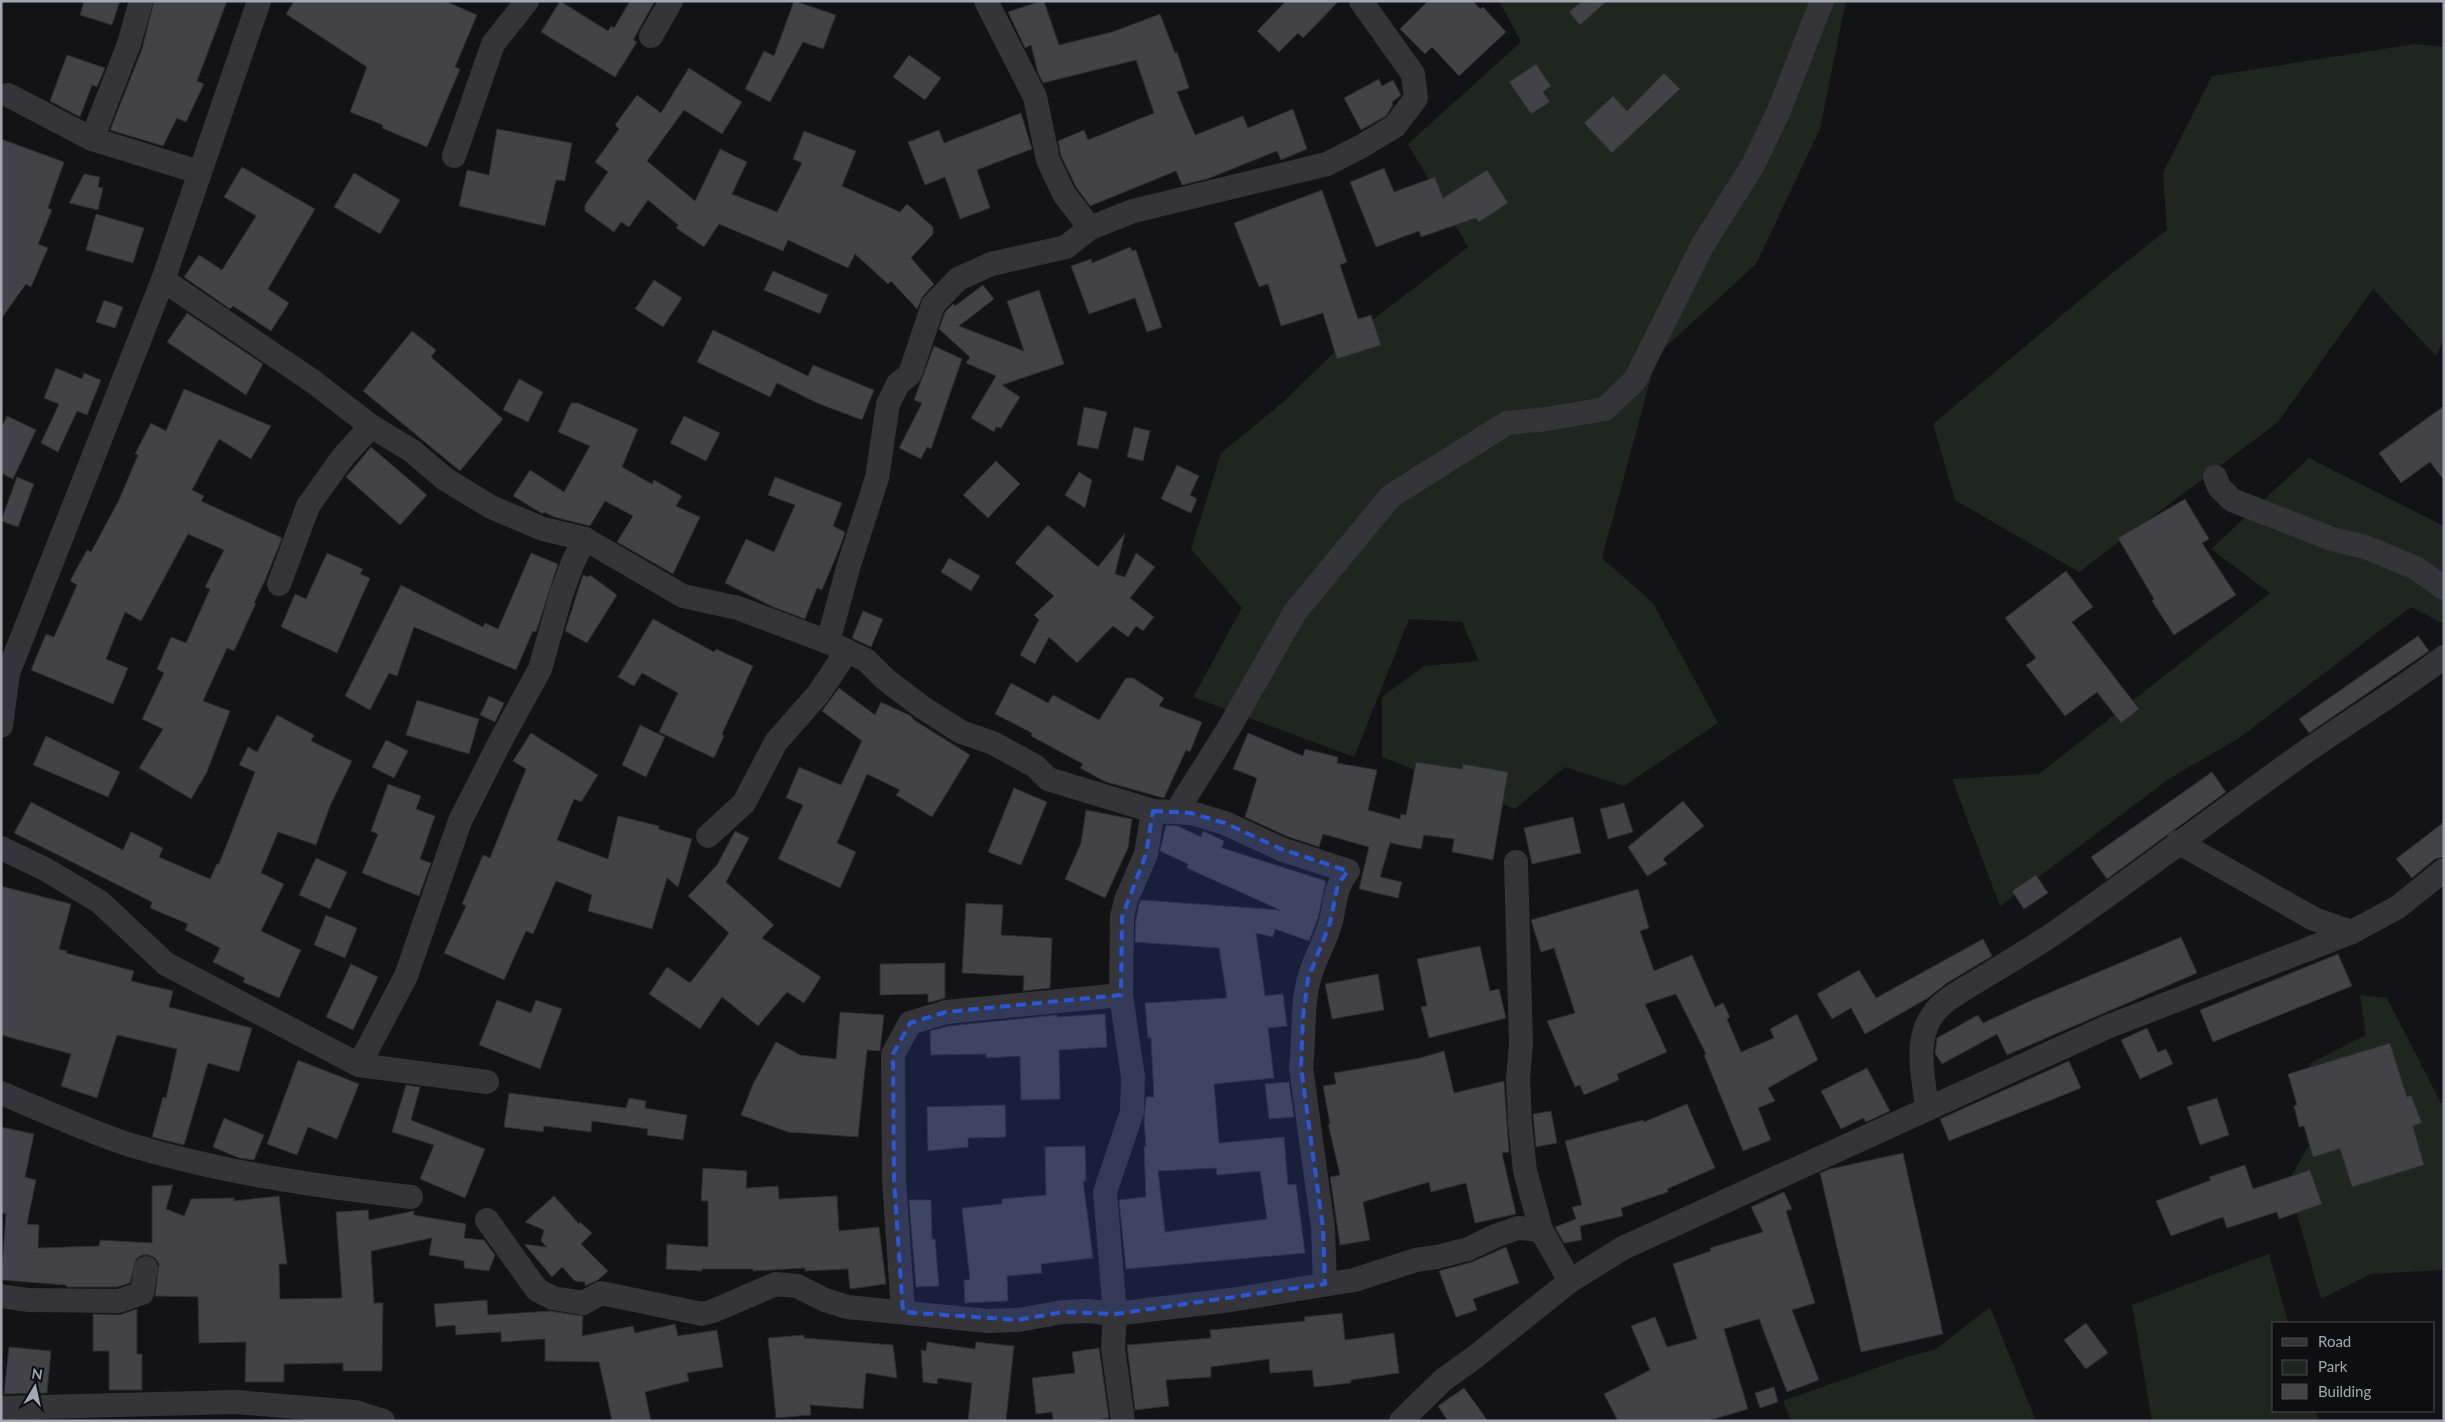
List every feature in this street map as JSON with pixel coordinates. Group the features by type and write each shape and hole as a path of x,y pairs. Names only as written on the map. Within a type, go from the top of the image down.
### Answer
{"street":[{"path":"92,139 129,44 141,1"},
{"path":"1,726 5,671 163,280 259,1"},
{"path":"454,156 493,44 527,1"},
{"path":"651,36 671,1"},
{"path":"986,1 1035,97 1048,160 1064,194 1090,228"},
{"path":"708,836 744,803 776,742 820,693 838,647 848,568 877,478 888,404 898,384 910,374 933,305 958,279 991,264 1066,247 1090,228 1133,211 1327,164 1395,126 1416,98 1413,74 1361,1"},
{"path":"1123,1421 1113,1348 1115,1314 1105,1192 1132,1112 1133,1077 1121,995 1122,917 1126,900 1164,812 1229,728 1295,612 1391,496 1507,423 1570,416 1605,409 1635,380 1702,246 1753,165 1778,114 1822,1"},
{"path":"8,95 92,139 199,172"},
{"path":"163,280 311,380 371,426 412,451 444,479 491,507 543,529 585,539 683,596 738,608 838,647 866,660 892,684 961,732 1001,747 1035,766 1048,779 1164,812 1191,813 1225,823 1281,850 1348,871 1338,884 1330,923 1308,979 1303,1017 1304,1046 1301,1067 1321,1209 1325,1284"},
{"path":"279,584 308,506 343,457 371,426"},
{"path":"2215,477 2219,487 2232,500 2332,538 2365,547 2416,568 2444,588"},
{"path":"359,1065 406,976 460,822 501,740 540,669 561,595 573,562 585,539"},
{"path":"1927,1109 1922,1057 1924,1032 1934,1013 1957,994 2034,947 2103,899 2178,842 2330,735 2409,684 2444,656"},
{"path":"2178,842 2314,919 2352,932"},
{"path":"1,848 45,869 100,902 166,964 359,1065 487,1082"},
{"path":"1516,862 1521,1044 1518,1078 1525,1171 1541,1230 1570,1281"},
{"path":"1401,1421 1443,1380 1475,1357 1570,1281 1632,1244 2107,1027 2352,932 2398,907 2444,870"},
{"path":"903,1312 894,1180 894,1054 910,1023 946,1012 1121,995"},
{"path":"1,1093 123,1142 176,1157 288,1181 411,1198"},
{"path":"487,1220 537,1290 553,1298 583,1303 601,1293 702,1314 776,1284 797,1286 825,1300 847,1307 987,1321 1018,1320 1063,1312 1088,1311 1115,1314 1231,1300 1354,1280 1416,1260 1468,1249 1495,1236 1518,1228 1541,1230"},
{"path":"1,1296 28,1300 119,1301 142,1293 146,1268"},
{"path":"1,1408 355,1412 383,1421"}],"highlighted area":[{"path":"1153,811 1191,813 1225,823 1281,849 1348,871 1338,884 1330,923 1308,979 1303,1017 1301,1067 1323,1228 1325,1284 1115,1314 1063,1312 1018,1320 903,1312 894,1180 893,1054 910,1023 946,1012 1121,995 1122,917 1146,854"}],"green space":[{"path":"1499,1 1846,1 1820,129 1756,264 1657,355 1602,558 1653,603 1718,723 1624,786 1565,767 1515,809 1382,757 1382,697 1424,666 1479,661 1462,622 1409,619 1354,757 1193,697 1242,608 1191,549 1221,453 1282,403 1350,337 1468,247 1408,144 1521,42"},
{"path":"2415,44 2444,47 2444,339 2436,356 2373,289 2278,422 2079,572 1955,500 1933,424 2111,274 2167,230 2163,173 2212,76"},
{"path":"2309,458 2444,526 2444,624 2411,607 2239,738 2169,779 2000,906 1952,779 2039,774 2270,593 2211,549"},
{"path":"2360,995 2387,998 2441,1103 2444,1103 2444,1270 2371,1274 2321,1299 2288,1182 2328,1112 2309,1064 2366,1035"},
{"path":"2269,1254 2288,1322 2272,1322 2272,1412 2315,1412 2319,1421 2152,1421 2132,1305"},
{"path":"1990,1307 2036,1421 1791,1421 1783,1401 1904,1358 1936,1349"}],"building":[{"path":"84,1 120,1 112,25 80,15"},
{"path":"154,1 227,1 197,81 204,84 186,122 177,118 163,146 110,130 142,49"},
{"path":"294,1 445,1 477,15 455,67 460,69 427,147 382,128 383,125 350,112 367,67 286,14"},
{"path":"560,1 608,31 611,26 614,28 630,1 655,1 633,40 637,42 615,77 541,32"},
{"path":"794,1 836,15 823,49 803,42 770,102 745,89 764,51 774,56"},
{"path":"1044,1 1059,45 1112,32 1160,14 1175,53 1177,52 1189,88 1177,92 1195,135 1243,116 1248,128 1293,109 1307,149 1281,160 1277,151 1207,179 1182,185 1176,171 1090,206 1076,187 1061,156 1058,141 1084,130 1088,140 1154,113 1136,60 1043,83 1038,73 1031,45 1025,48 1008,12"},
{"path":"1286,1 1339,1 1303,38 1298,33 1279,52 1257,31"},
{"path":"1428,1 1473,1 1480,9 1483,7 1506,32 1459,76 1432,47 1425,54 1400,29"},
{"path":"1582,1 1607,1 1580,25 1569,12"},
{"path":"67,55 105,68 97,87 92,85 80,117 50,101"},
{"path":"909,55 941,78 925,100 893,77"},
{"path":"1536,64 1551,86 1543,92 1550,102 1531,114 1509,82"},
{"path":"689,68 742,102 722,134 684,110 647,161 695,201 720,149 747,162 732,194 777,212 802,163 793,159 804,131 856,151 842,186 900,212 907,204 933,227 933,234 911,258 934,284 923,296 917,309 891,281 888,284 855,254 848,268 788,240 783,251 719,224 704,247 676,228 678,225 648,200 629,227 621,222 614,232 585,211 585,205 608,172 595,162 619,129 615,125 637,95 661,113"},
{"path":"1664,73 1680,89 1612,153 1584,123 1613,96 1627,111"},
{"path":"1379,79 1382,86 1393,80 1401,95 1392,102 1393,105 1386,116 1361,130 1344,98"},
{"path":"1021,113 1032,149 977,170 990,208 960,219 945,177 925,185 908,142 939,130 944,143"},
{"path":"497,129 572,143 565,181 556,180 545,226 459,206 467,170 489,175"},
{"path":"1,139 64,162 48,208 52,210 38,244 48,248 31,287 26,284 1,319"},
{"path":"242,167 315,209 268,289 289,303 271,331 233,306 230,309 184,277 199,255 222,270 256,216 224,197"},
{"path":"1384,168 1394,192 1435,177 1443,198 1487,170 1508,203 1479,222 1476,218 1421,237 1419,231 1376,247 1350,182"},
{"path":"354,173 400,200 380,234 334,207"},
{"path":"84,174 100,177 98,187 103,188 98,210 69,203"},
{"path":"1322,190 1347,262 1340,265 1358,319 1371,315 1381,345 1337,359 1323,313 1281,326 1268,284 1259,287 1234,223"},
{"path":"96,214 144,228 133,263 86,250"},
{"path":"1130,247 1132,251 1136,250 1162,327 1147,332 1135,298 1089,314 1071,266 1091,259 1092,263"},
{"path":"773,271 828,295 820,314 764,290"},
{"path":"654,280 682,298 663,327 635,309"},
{"path":"983,285 994,299 959,326 1024,351 1007,301 1039,290 1064,364 1002,385 1020,397 1001,428 996,427 994,432 971,418 996,376 966,363 970,357 939,329 945,312 953,304 955,306"},
{"path":"104,300 123,307 115,328 96,322"},
{"path":"187,313 263,364 246,395 167,342"},
{"path":"713,330 808,376 813,365 874,390 862,420 817,403 777,383 770,397 697,362"},
{"path":"412,331 436,350 431,357 503,419 460,471 363,391"},
{"path":"934,346 962,359 931,449 927,447 921,459 899,448 922,403 914,400"},
{"path":"56,368 82,379 84,373 101,380 87,415 77,411 58,452 41,443 59,404 44,398"},
{"path":"519,379 543,392 528,422 503,410"},
{"path":"184,389 271,426 251,459 219,439 192,490 204,496 201,501 282,538 234,651 227,648 203,701 230,711 207,772 191,799 139,768 163,729 142,719 164,673 157,669 171,637 186,643 210,589 205,587 224,550 188,534 141,621 125,612 106,659 128,668 113,704 31,670 46,634 54,637 77,585 70,581 87,550 91,552 119,500 138,455 135,454 151,423 166,431"},
{"path":"571,403 578,403 638,429 622,467 652,484 654,480 682,496 676,506 700,517 673,574 617,542 633,516 605,501 590,526 554,517 544,512 543,514 513,496 530,470 564,492 590,446 558,432"},
{"path":"2444,406 2444,480 2430,462 2401,483 2379,453"},
{"path":"1084,407 1107,412 1098,449 1077,445"},
{"path":"7,416 36,430 13,479 1,473 1,428"},
{"path":"684,416 720,433 706,461 670,443"},
{"path":"1134,427 1150,431 1143,461 1127,457"},
{"path":"371,447 427,495 400,525 346,477"},
{"path":"996,461 1020,484 988,518 963,495"},
{"path":"1177,465 1199,476 1190,495 1197,499 1191,513 1161,499"},
{"path":"1079,472 1092,480 1085,508 1065,495"},
{"path":"17,477 34,484 18,527 1,521"},
{"path":"775,477 842,503 833,526 845,532 822,590 817,588 805,619 773,607 725,583 746,539 774,552 795,505 768,495"},
{"path":"2185,499 2209,539 2202,543 2236,595 2174,635 2152,601 2154,599 2118,538"},
{"path":"1048,525 1098,567 1125,533 1115,574 1125,577 1136,553 1155,567 1130,598 1154,617 1143,631 1136,626 1128,637 1113,626 1077,663 1049,637 1035,664 1020,655 1039,620 1034,615 1054,596 1015,563"},
{"path":"327,553 363,569 360,574 370,578 337,653 281,627 295,594 306,599"},
{"path":"531,553 558,564 536,632 533,631 516,670 414,627 397,676 389,673 370,710 345,696 401,585 483,627 485,623 498,629"},
{"path":"949,558 980,576 971,591 941,572"},
{"path":"2066,571 2093,607 2072,622 2139,709 2121,723 2097,692 2065,716 2026,665 2036,658 2005,618"},
{"path":"583,575 588,577 590,575 617,595 587,643 565,631"},
{"path":"863,611 883,619 871,647 852,638"},
{"path":"653,619 714,652 716,649 753,666 722,734 724,736 714,758 659,732 678,693 642,673 634,686 618,677"},
{"path":"2418,636 2429,651 2309,733 2299,719"},
{"path":"1126,678 1133,678 1164,698 1159,706 1202,722 1190,752 1186,750 1164,798 1106,782 1080,768 1083,764 1031,736 1032,733 995,714 1011,683 1048,703 1053,695 1099,720"},
{"path":"839,688 875,715 881,702 911,716 914,720 970,755 932,817 896,795 900,790 867,774 837,843 856,852 840,888 778,859 803,805 786,798 799,767 841,785 862,741 822,711"},
{"path":"489,696 504,703 495,722 480,715"},
{"path":"417,700 479,719 469,754 406,735"},
{"path":"277,715 314,735 311,741 352,761 330,806 316,845 278,832 261,873 284,884 261,931 301,950 279,998 243,982 245,978 213,962 220,948 185,930 188,924 150,908 152,902 14,833 31,802 123,850 131,832 163,848 159,857 210,879 217,864 219,864 255,772 239,765 248,747 257,752"},
{"path":"640,725 665,737 646,777 622,765"},
{"path":"531,733 598,775 581,802 574,799 557,840 608,859 618,816 659,826 658,829 692,839 678,887 667,878 652,929 588,911 592,895 556,881 533,934 526,931 504,980 444,953 466,906 462,904 483,855 490,858 526,769 513,761"},
{"path":"1248,733 1303,756 1305,749 1338,757 1337,763 1377,770 1368,810 1400,819 1401,814 1406,815 1416,762 1462,769 1463,764 1508,772 1493,860 1452,852 1454,839 1424,835 1421,849 1390,843 1380,877 1402,882 1398,898 1359,889 1369,847 1323,834 1319,847 1286,836 1245,817 1257,778 1233,769"},
{"path":"46,736 120,772 108,797 33,765"},
{"path":"386,740 408,751 394,778 372,767"},
{"path":"2212,772 2226,792 2107,879 2091,857"},
{"path":"388,784 421,796 416,809 435,816 420,859 431,863 419,896 362,873 378,834 371,831"},
{"path":"1014,788 1047,802 1021,865 988,852"},
{"path":"1683,801 1704,826 1663,859 1667,864 1647,876 1628,847"},
{"path":"1624,803 1633,832 1608,839 1600,809"},
{"path":"1086,810 1132,819 1128,848 1105,898 1065,879 1081,843"},
{"path":"1573,817 1581,853 1532,864 1524,828"},
{"path":"2444,822 2444,857 2435,859 2412,878 2396,859"},
{"path":"1166,825 1178,826 1201,837 1203,831 1224,841 1222,848 1326,881 1318,918 1309,941 1275,929 1273,937 1256,933 1265,996 1283,994 1287,1026 1268,1028 1274,1078 1214,1084 1219,1143 1284,1137 1288,1185 1296,1184 1305,1253 1126,1269 1119,1200 1146,1197 1144,1120 1146,1097 1154,1097 1151,1038 1148,1038 1145,1003 1227,998 1219,948 1135,942 1139,904 1141,900 1280,910 1187,868 1188,864 1160,851","holes":["1216,1168 1217,1175 1260,1171 1267,1219 1165,1232 1158,1171"]},
{"path":"735,831 749,838 726,882 774,925 762,938 821,977 804,1003 787,992 758,1026 722,997 700,1029 649,994 667,967 690,983 729,933 688,896 717,865"},
{"path":"316,858 347,872 330,909 299,895"},
{"path":"2036,875 2048,893 2024,909 2012,891"},
{"path":"1,886 71,904 59,949 67,951 66,953 134,971 131,981 173,991 169,1007 252,1028 239,1072 208,1063 184,1145 152,1137 163,1097 166,1098 177,1049 117,1035 97,1098 61,1086 71,1054 1,1035"},
{"path":"1638,889 1649,928 1640,931 1654,971 1692,955 1715,1007 1723,1003 1730,1017 1727,1019 1741,1052 1774,1038 1770,1029 1797,1014 1818,1060 1768,1088 1775,1101 1758,1108 1771,1140 1743,1151 1704,1055 1706,1054 1676,994 1645,1004 1667,1052 1617,1074 1619,1080 1584,1095 1580,1085 1575,1087 1547,1021 1575,1013 1554,948 1541,952 1531,920"},
{"path":"966,903 1003,905 1001,935 1052,938 1050,988 1023,991 1024,976 962,973"},
{"path":"326,915 357,928 345,958 314,945"},
{"path":"2181,937 2197,973 2007,1055 1997,1034 1942,1064 1935,1053 1937,1038 1978,1015 1983,1023"},
{"path":"1983,939 1992,956 1947,983 1928,998 1865,1034 1851,1008 1832,1019 1817,994 1859,970 1876,998"},
{"path":"1480,946 1490,991 1499,989 1506,1018 1429,1038 1421,1007 1427,1006 1417,959"},
{"path":"2338,954 2352,986 2213,1042 2200,1010"},
{"path":"945,963 945,998 928,1003 928,994 880,995 880,964"},
{"path":"351,964 378,977 353,1030 326,1017"},
{"path":"1378,974 1384,1010 1332,1019 1325,984"},
{"path":"497,1000 531,1013 536,1000 562,1009 540,1069 479,1045"},
{"path":"840,1012 884,1015 880,1051 867,1050 858,1137 788,1132 741,1115 753,1084 776,1042 800,1055 836,1059"},
{"path":"1105,1014 1107,1047 1059,1050 1060,1099 1021,1100 1020,1056 986,1058 986,1054 931,1055 930,1031 949,1026 1057,1015 1057,1017"},
{"path":"2147,1028 2158,1052 2166,1049 2173,1064 2140,1079 2121,1040"},
{"path":"2390,1043 2407,1097 2411,1095 2422,1123 2413,1126 2424,1165 2352,1187 2340,1149 2313,1157 2304,1126 2299,1127 2294,1106 2297,1105 2288,1074"},
{"path":"1444,1051 1454,1093 1504,1081 1509,1152 1502,1153 1516,1214 1475,1223 1466,1183 1431,1192 1429,1182 1363,1202 1370,1240 1340,1245 1330,1177 1340,1175 1328,1124 1330,1124 1323,1086 1336,1084 1334,1073 1420,1058"},
{"path":"298,1060 359,1084 337,1139 308,1127 297,1155 267,1144"},
{"path":"2069,1061 2081,1088 1949,1141 1940,1119"},
{"path":"1867,1068 1890,1111 1866,1122 1863,1118 1841,1129 1821,1091"},
{"path":"1289,1082 1294,1117 1269,1119 1265,1084"},
{"path":"406,1085 420,1087 411,1120 485,1149 465,1198 420,1179 434,1145 392,1132"},
{"path":"509,1093 626,1108 629,1098 646,1101 645,1108 687,1115 683,1140 647,1135 648,1129 592,1121 591,1132 544,1126 543,1132 504,1127"},
{"path":"2217,1098 2229,1135 2200,1145 2187,1107"},
{"path":"1687,1104 1715,1168 1667,1189 1668,1192 1621,1208 1623,1216 1580,1226 1582,1240 1564,1243 1555,1227 1576,1219 1572,1207 1582,1205 1565,1141 1643,1120 1644,1122"},
{"path":"1005,1105 1006,1137 968,1138 968,1147 928,1151 927,1107"},
{"path":"1551,1111 1557,1143 1536,1147 1533,1114"},
{"path":"224,1118 264,1135 254,1160 239,1158 213,1147"},
{"path":"1,1127 34,1134 25,1177 36,1180 27,1224 39,1225 38,1248 99,1246 100,1240 152,1243 152,1186 173,1185 166,1209 184,1216 191,1199 234,1198 234,1201 279,1196 287,1264 279,1264 280,1299 342,1298 336,1212 368,1210 369,1220 414,1211 414,1215 466,1224 464,1238 484,1240 495,1255 489,1271 464,1268 464,1261 429,1255 432,1238 371,1251 374,1303 383,1303 382,1371 343,1371 343,1363 284,1364 284,1382 245,1382 246,1342 199,1343 198,1297 155,1296 159,1264 155,1258 149,1255 142,1255 136,1259 130,1283 117,1287 67,1287 66,1285 1,1280 6,1214 1,1213"},
{"path":"1085,1146 1086,1181 1083,1181 1093,1258 1041,1264 1042,1273 1007,1276 1008,1301 965,1303 964,1280 970,1280 962,1208 1002,1204 1002,1199 1046,1195 1045,1147"},
{"path":"1903,1153 1943,1334 1861,1352 1820,1173 1830,1169"},
{"path":"2245,1165 2253,1189 2310,1170 2322,1204 2279,1219 2277,1212 2227,1228 2223,1217 2171,1236 2156,1201 2211,1180 2209,1177"},
{"path":"703,1168 747,1171 746,1188 778,1186 779,1199 837,1196 839,1231 879,1227 886,1284 850,1289 848,1269 805,1271 805,1268 753,1271 753,1269 702,1269 702,1271 666,1269 667,1244 708,1247 708,1201 701,1201"},
{"path":"1784,1192 1792,1209 1786,1211 1815,1303 1792,1310 1819,1380 1787,1392 1759,1319 1724,1329 1748,1409 1707,1421 1618,1421 1604,1394 1650,1370 1631,1326 1655,1317 1667,1347 1697,1339 1673,1264 1711,1251 1710,1248 1763,1232 1751,1207"},
{"path":"554,1196 579,1224 580,1222 592,1233 581,1244 608,1271 598,1280 585,1286 585,1282 575,1281 562,1267 552,1277 524,1244 547,1247 541,1241 544,1230 525,1222"},
{"path":"909,1200 931,1200 932,1239 935,1239 939,1286 916,1287"},
{"path":"1506,1247 1519,1283 1473,1299 1477,1310 1456,1317 1439,1271 1472,1262"},
{"path":"487,1300 488,1315 550,1311 583,1316 582,1336 633,1326 635,1333 675,1324 678,1336 717,1330 723,1367 687,1373 689,1381 645,1392 651,1421 612,1421 599,1362 545,1361 545,1339 501,1342 501,1332 456,1335 455,1325 436,1327 434,1304"},
{"path":"137,1309 137,1354 142,1354 142,1390 109,1390 109,1351 93,1351 93,1314 119,1315"},
{"path":"1342,1313 1345,1340 1394,1333 1399,1373 1351,1380 1351,1383 1314,1387 1312,1370 1270,1373 1269,1359 1211,1367 1211,1377 1166,1380 1169,1406 1135,1410 1127,1345 1211,1338 1210,1330 1305,1321 1304,1317"},
{"path":"2086,1323 2108,1353 2086,1369 2064,1340"},
{"path":"804,1335 804,1338 893,1345 897,1378 866,1373 863,1409 810,1405 811,1415 776,1418 768,1338"},
{"path":"927,1342 975,1349 976,1342 1014,1346 1006,1421 968,1421 972,1383 938,1378 937,1384 923,1382 921,1350 926,1351"},
{"path":"9,1347 51,1351 47,1393 4,1394"},
{"path":"1099,1348 1109,1418 1094,1421 1053,1421 1052,1412 1036,1414 1032,1378 1075,1373 1072,1352"},
{"path":"1774,1387 1778,1402 1760,1408 1755,1393"},
{"path":"1464,1388 1488,1421 1448,1421 1438,1406"}]}
